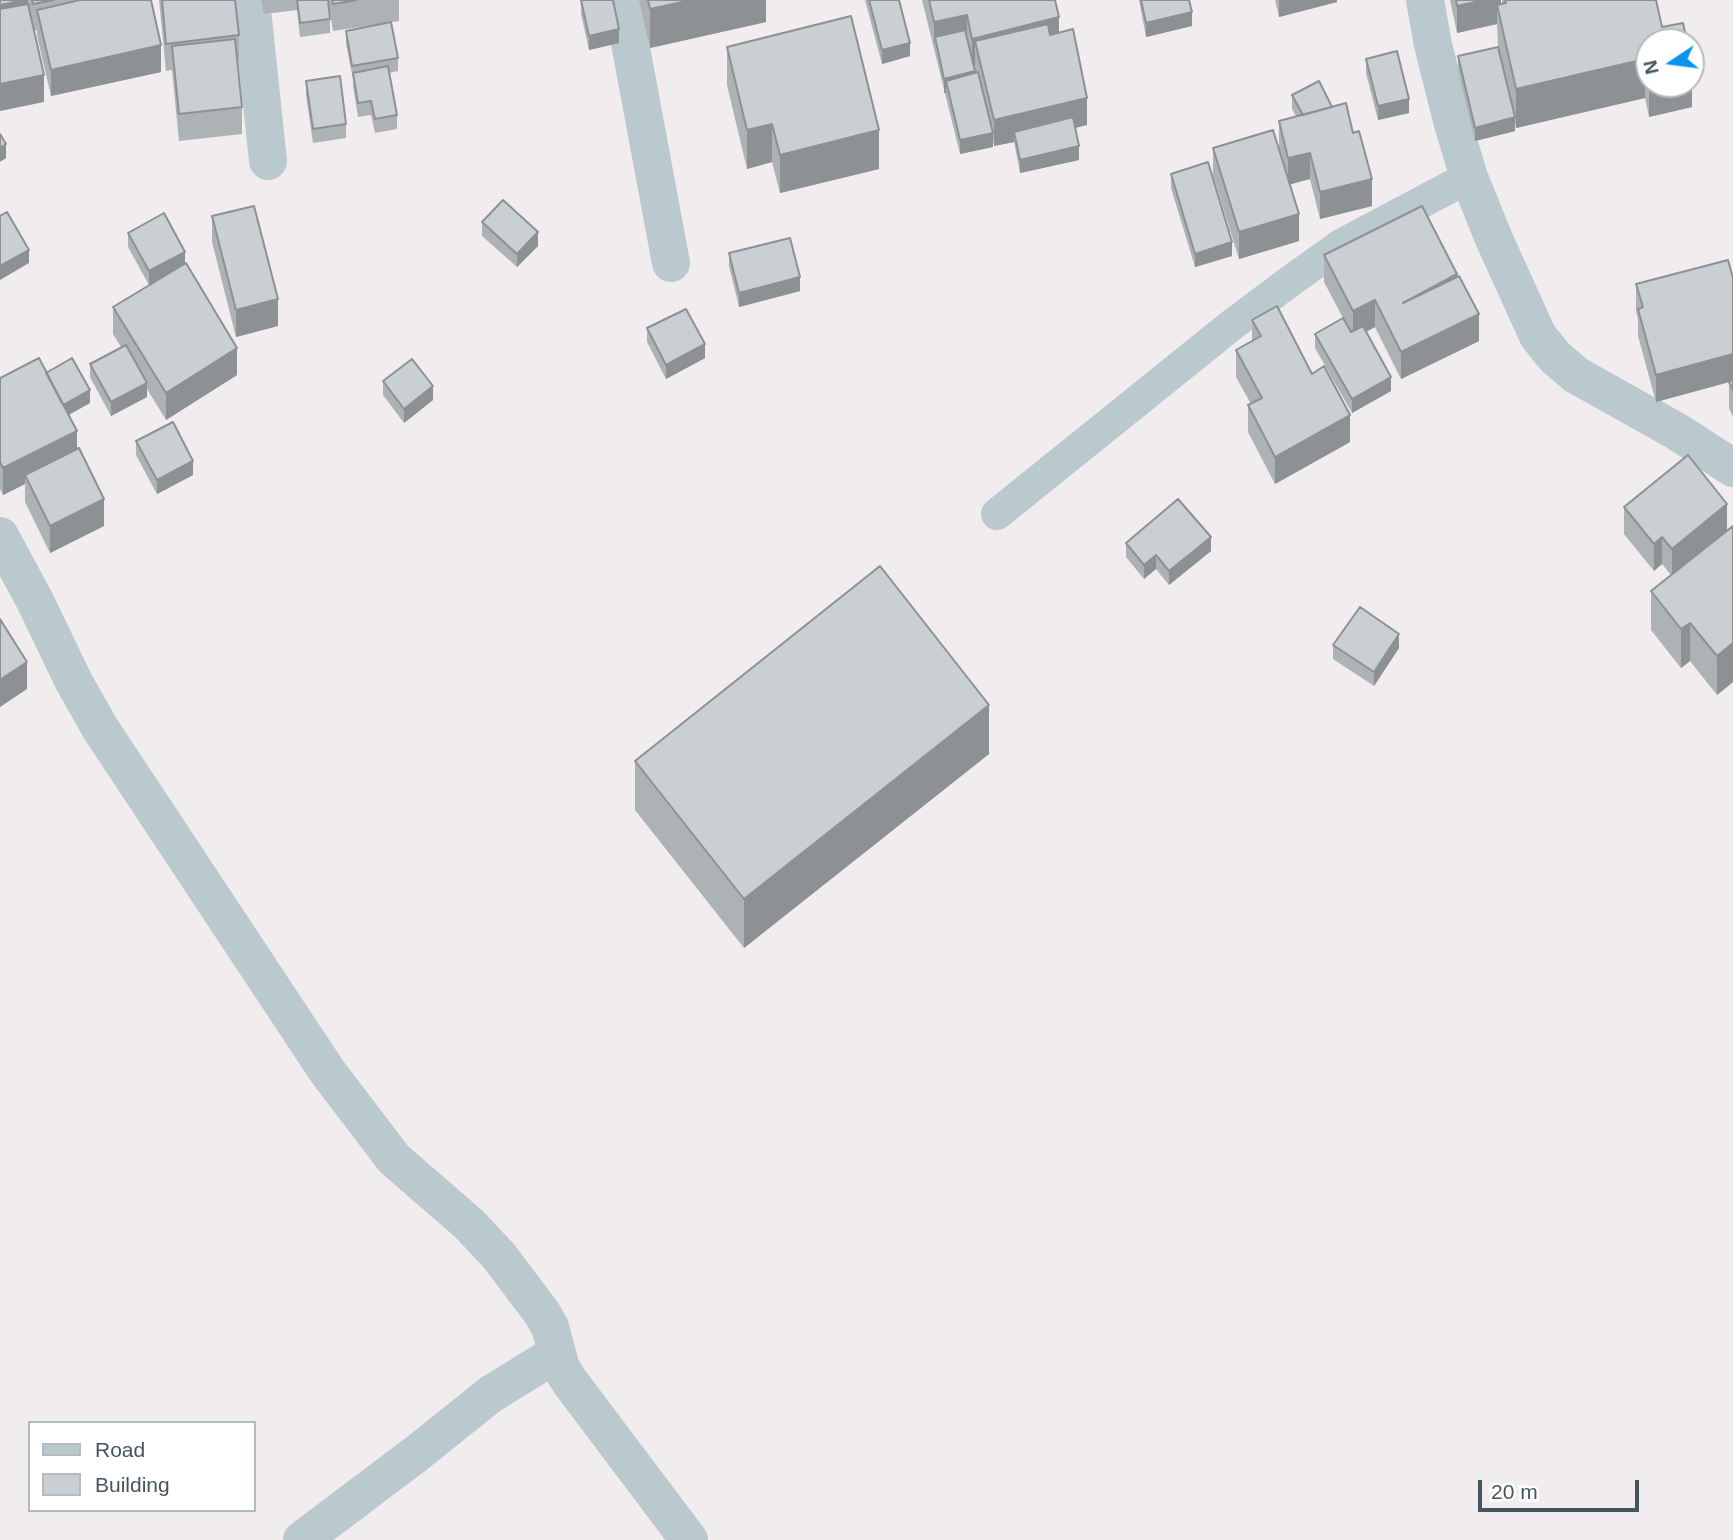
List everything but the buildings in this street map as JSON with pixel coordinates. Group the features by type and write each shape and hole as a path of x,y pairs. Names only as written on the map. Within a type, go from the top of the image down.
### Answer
{"street":[{"path":"251,0 268,161"},
{"path":"622,0 671,263"},
{"path":"1425,0 1439,72 1469,177 1538,336 1555,357 1576,375 1676,431 1733,468"},
{"path":"0,536 100,728 327,1071 394,1159 469,1224 499,1256 550,1327 556,1354 570,1382 689,1540"},
{"path":"302,1540 491,1394 556,1354"}],"lane":[{"path":"997,514 1289,282 1341,245 1469,177"}]}
